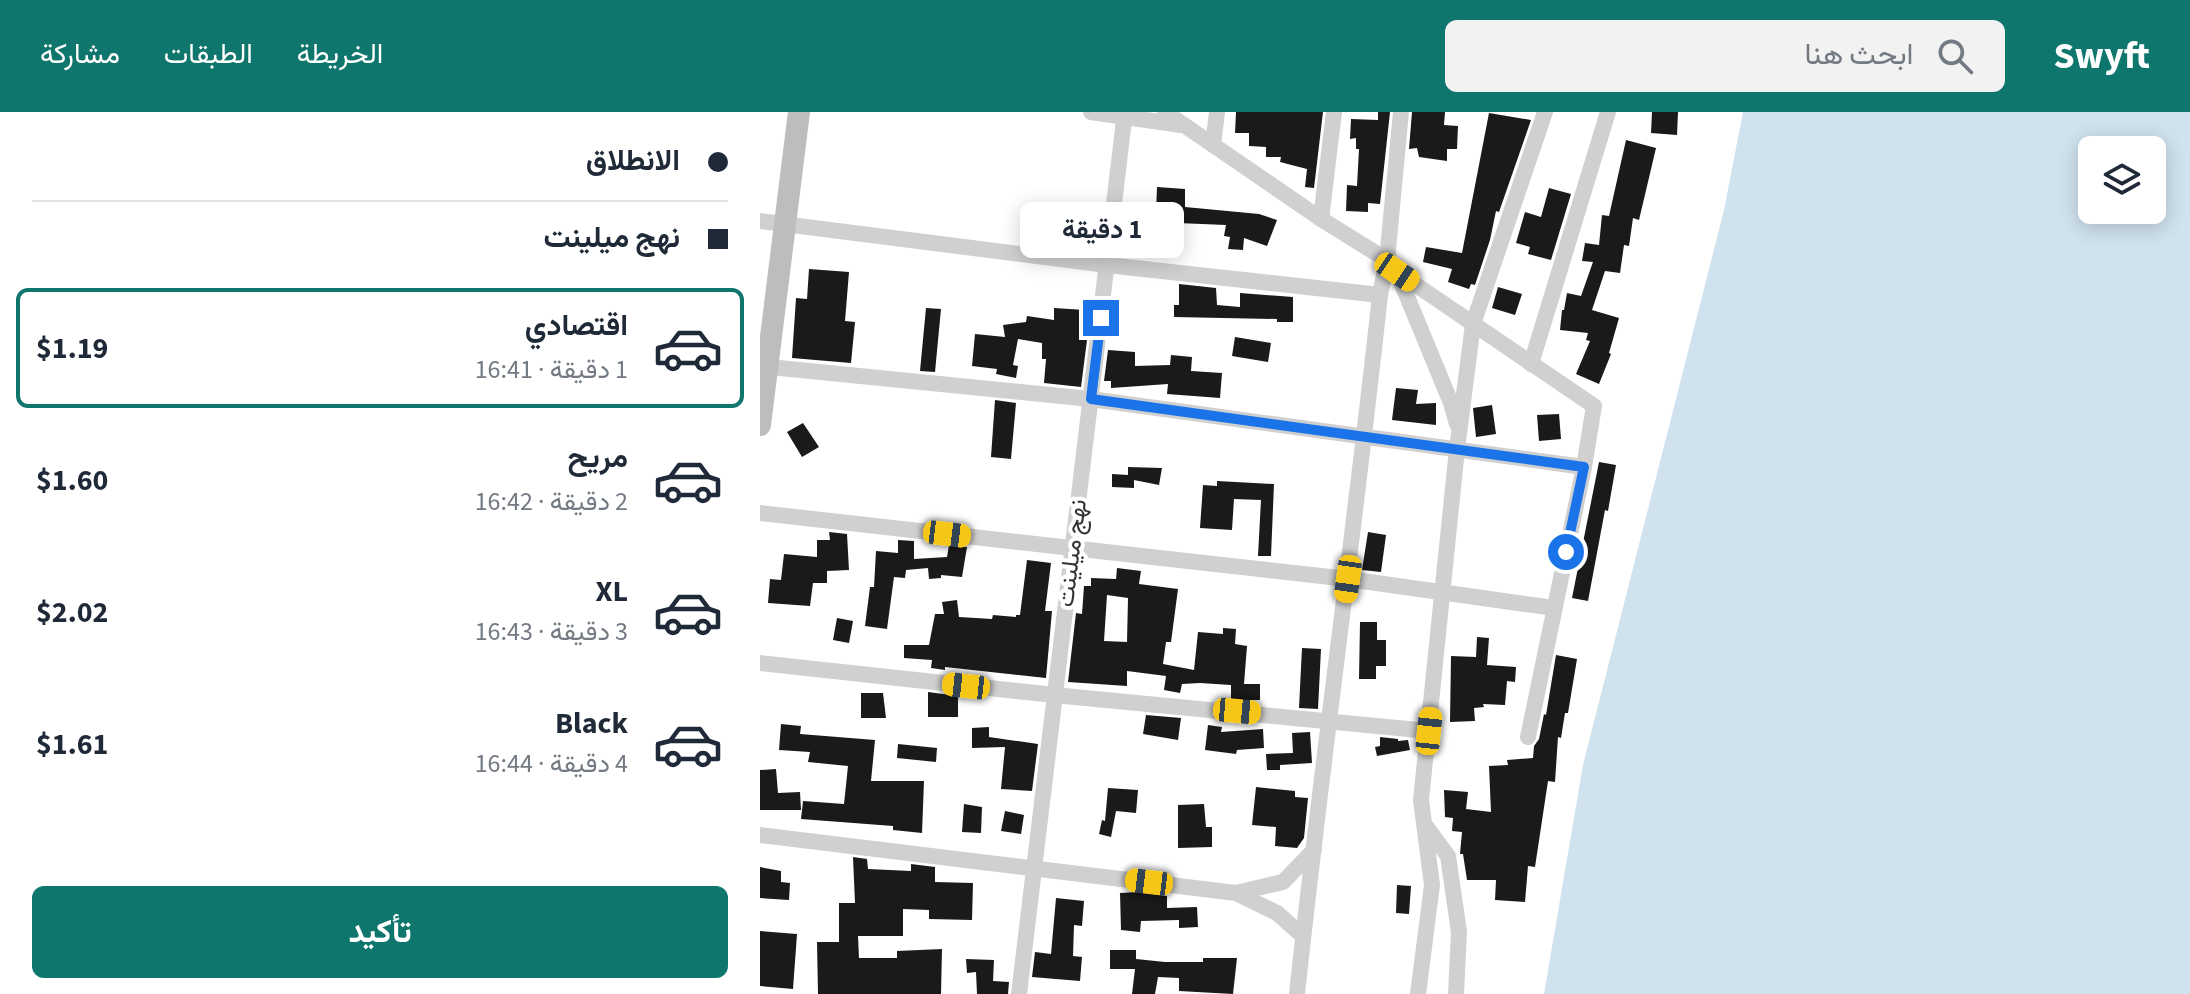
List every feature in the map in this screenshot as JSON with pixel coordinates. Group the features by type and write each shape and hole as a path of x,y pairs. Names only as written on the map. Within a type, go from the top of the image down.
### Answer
{"main road":[{"path":"760,425 763,366 786,224 799,112"}],"street":[{"path":"1091,112 1124,114 1185,126"},
{"path":"1165,112 1594,406 1528,737"},
{"path":"1213,145 1217,112"},
{"path":"1321,219 1334,112"},
{"path":"1297,994 1380,295 1392,266 1401,112"},
{"path":"1418,994 1432,885 1421,800 1473,324 1545,112"},
{"path":"1531,364 1608,112"},
{"name":"نهج ميلينت","path":"1019,994 1124,114"},
{"path":"760,221 1107,265 1380,295"},
{"path":"1392,266 1451,403 1458,441"},
{"path":"763,366 1091,399 1365,435 1458,441 1584,467"},
{"path":"760,513 1348,579 1554,608"},
{"path":"760,663 1429,731"},
{"path":"1424,823 1448,856 1459,932 1456,994"},
{"path":"760,835 1236,893 1277,913 1303,936"},
{"path":"1236,893 1283,882 1314,850"}],"water":[{"path":"1743,112 2190,112 2190,994 1544,994 1583,765 1724,210"}],"building":[{"path":"1236,112 1323,112 1314,188 1305,187 1307,169 1280,162 1281,157 1266,157 1266,147 1249,146 1249,133 1235,133"},
{"path":"1378,112 1390,112 1380,204 1368,203 1368,212 1346,211 1347,185 1357,186 1359,149 1356,149 1356,138 1350,139 1351,119 1378,120"},
{"path":"1412,112 1445,112 1444,125 1458,126 1457,149 1447,149 1447,161 1419,157 1417,148 1409,149"},
{"path":"1652,112 1678,112 1677,135 1651,133"},
{"path":"1489,113 1531,120 1499,212 1496,211 1475,285 1471,284 1469,289 1448,282 1452,269 1423,262 1426,247 1462,253"},
{"path":"1626,140 1656,148 1639,220 1633,218 1629,246 1624,245 1620,273 1605,271 1592,310 1619,318 1611,354 1599,384 1576,374 1590,341 1586,340 1588,333 1560,330 1562,310 1567,293 1581,296 1593,262 1582,261 1585,243 1599,245 1602,215 1609,216"},
{"path":"1157,187 1185,189 1185,207 1259,214 1277,220 1267,246 1244,238 1243,250 1228,249 1230,237 1224,236 1226,225 1177,223 1176,239 1155,238"},
{"path":"1549,188 1571,194 1551,260 1528,254 1530,247 1516,243 1525,212 1541,217"},
{"path":"809,269 849,272 845,321 855,322 851,363 792,358 796,298 807,299"},
{"path":"1179,284 1216,288 1217,305 1240,307 1240,293 1293,297 1293,322 1174,317 1174,305 1179,305"},
{"path":"1498,287 1522,294 1515,315 1492,308"},
{"path":"926,308 941,309 935,372 920,371"},
{"path":"1054,308 1086,310 1087,340 1081,387 1044,383 1046,359 1042,359 1042,343 1018,339 1013,365 1018,366 1016,378 996,374 997,369 972,366 975,334 1005,337 1003,325 1026,322 1027,316 1054,320"},
{"path":"1235,337 1271,343 1268,362 1232,356"},
{"path":"1108,350 1135,352 1135,366 1170,365 1171,355 1192,357 1191,371 1222,373 1220,398 1167,394 1168,384 1111,388 1111,381 1104,381"},
{"path":"1396,388 1418,390 1416,404 1436,403 1436,425 1392,420"},
{"path":"995,400 1016,403 1011,459 991,457"},
{"path":"1492,405 1496,434 1476,437 1473,408"},
{"path":"1559,414 1561,439 1539,441 1537,415"},
{"path":"803,423 819,447 802,457 787,432"},
{"path":"1599,462 1616,465 1588,601 1572,598"},
{"path":"1128,467 1162,468 1159,485 1134,480 1134,488 1112,487 1112,474 1128,475"},
{"path":"1217,481 1274,484 1271,556 1258,556 1261,500 1234,499 1232,530 1200,528 1203,485 1217,486"},
{"path":"829,532 847,534 849,570 827,571 827,583 813,583 810,606 768,603 770,579 781,580 784,554 817,557 817,540 830,540"},
{"path":"1368,532 1386,535 1381,572 1362,570"},
{"path":"898,540 914,541 914,559 947,557 949,545 967,547 962,577 941,575 941,578 929,579 928,568 906,570 905,578 894,577 887,629 865,626 870,587 874,587 876,551 898,553"},
{"path":"1027,560 1051,563 1045,611 1052,611 1046,678 945,667 945,670 931,668 932,660 904,658 904,645 929,645 935,614 944,614 942,602 957,600 959,617 992,619 993,615 1020,615"},
{"path":"1117,568 1141,571 1139,584 1178,589 1171,642 1166,642 1163,664 1194,670 1198,632 1223,634 1223,628 1236,629 1235,644 1247,646 1244,684 1260,684 1260,700 1231,700 1231,685 1182,684 1180,693 1164,690 1166,676 1127,671 1127,686 1068,682 1076,613 1082,614 1084,586 1091,586 1091,578 1116,579","holes":["1107,595 1128,598 1127,642 1104,641"]},
{"path":"837,618 853,621 849,643 833,640"},
{"path":"1360,622 1377,622 1377,640 1386,640 1386,666 1376,666 1376,679 1359,679"},
{"path":"1477,637 1489,638 1487,665 1516,667 1515,682 1507,681 1505,705 1483,704 1484,707 1474,708 1475,721 1450,722 1451,656 1476,657"},
{"path":"1302,648 1321,649 1318,709 1299,708"},
{"path":"1556,655 1577,659 1568,713 1565,713 1561,738 1558,737 1555,782 1548,781 1535,867 1528,866 1525,902 1495,900 1496,880 1467,880 1463,854 1460,854 1462,832 1452,831 1453,818 1445,817 1444,790 1468,792 1466,809 1491,812 1489,766 1508,765 1507,760 1533,758 1534,746 1546,715"},
{"path":"928,692 958,696 958,717 928,717"},
{"path":"861,693 883,693 886,718 861,718"},
{"path":"1146,715 1181,718 1178,740 1143,734"},
{"path":"781,724 801,726 800,734 875,740 871,781 924,781 922,833 893,830 893,826 801,819 803,801 844,804 848,766 808,762 810,752 779,750"},
{"path":"1208,725 1222,727 1221,732 1263,729 1264,748 1237,750 1236,754 1205,750"},
{"path":"989,727 989,737 1038,744 1032,791 1001,789 1005,747 972,748 972,728"},
{"path":"1310,732 1312,763 1280,765 1280,770 1267,770 1266,754 1293,753 1292,733"},
{"path":"1380,737 1408,740 1410,750 1377,756 1375,747 1380,746"},
{"path":"898,744 937,748 936,762 897,758"},
{"path":"776,769 778,793 800,792 801,810 760,810 760,770"},
{"path":"1256,787 1295,791 1295,797 1308,798 1304,838 1297,848 1275,846 1276,827 1252,825"},
{"path":"1108,788 1138,790 1136,813 1116,811 1111,837 1099,834 1102,820 1105,821"},
{"path":"964,804 982,807 981,833 962,832"},
{"path":"1204,804 1206,827 1212,827 1212,847 1178,848 1178,805"},
{"path":"1005,811 1024,815 1021,834 1001,831"},
{"path":"853,857 867,859 868,869 911,871 911,864 935,867 935,882 973,883 972,920 929,919 929,910 903,909 903,936 858,936 859,958 897,958 897,951 942,949 941,994 818,994 817,942 839,942 839,903 855,903"},
{"path":"760,867 781,871 781,882 790,883 789,900 760,898"},
{"path":"1397,885 1411,886 1409,914 1396,913"},
{"path":"1120,893 1167,896 1167,908 1197,907 1198,927 1179,928 1179,920 1141,921 1140,932 1121,930"},
{"path":"1056,898 1084,901 1082,926 1074,925 1073,956 1082,957 1080,981 1032,977 1035,952 1051,954"},
{"path":"760,931 797,934 793,989 760,986"},
{"path":"1110,950 1136,950 1136,959 1165,962 1237,958 1233,994 1179,991 1179,978 1158,977 1155,994 1132,994 1135,969 1110,969"},
{"path":"966,959 994,960 993,981 1009,982 1008,994 977,994 976,972 967,973"}],"route":[{"path":"1101,318 1091,399 1584,467 1566,552"}]}
